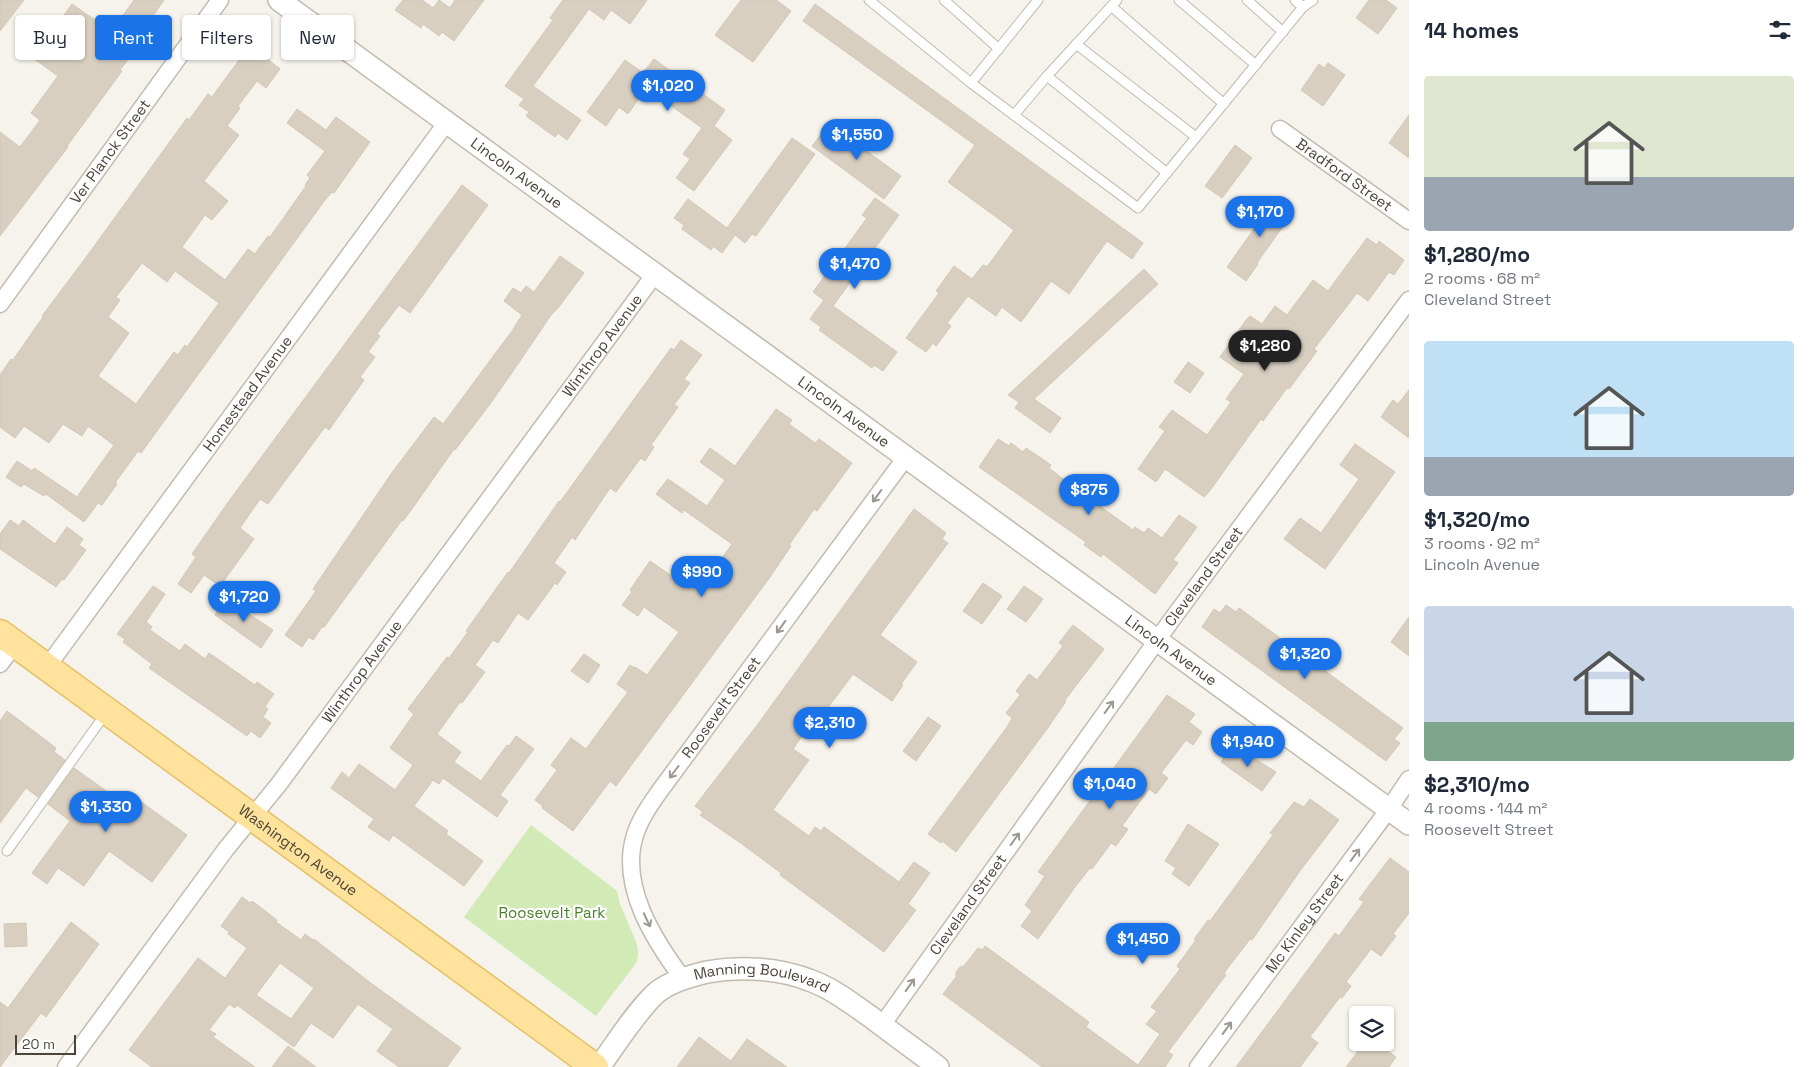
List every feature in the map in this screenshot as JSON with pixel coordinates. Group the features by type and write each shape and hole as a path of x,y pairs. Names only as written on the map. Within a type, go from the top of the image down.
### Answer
{"main road":[{"name":"Washington Avenue","path":"7,638 595,1067"}],"street":[{"name":"Ver Planck Street","path":"0,304 220,0"},
{"name":"Lincoln Avenue","path":"280,0 1409,824"},
{"name":"Homestead Avenue","path":"47,667 447,122"},
{"name":"Bradford Street","path":"1280,128 1409,221"},
{"name":"Winthrop Avenue","path":"66,1067 252,816 279,784 655,274"},
{"name":"Cleveland Street","path":"882,1025 1157,640 1409,300"},
{"name":"Roosevelt Street","path":"683,979 666,956 646,921 638,901 631,862 633,844 639,826 659,792 906,457"},
{"path":"0,664 7,638"},
{"name":"Mc Kinley Street","path":"1198,1067 1389,809 1409,779"},
{"name":"Manning Boulevard","path":"599,1067 655,994 683,979 708,972 732,969 783,973 808,979 839,995 938,1067"}],"lane":[{"path":"869,0 971,83 1138,208 1303,7 1312,0"},
{"path":"944,0 999,49"},
{"path":"971,83 1038,0"},
{"path":"1179,0 1256,65"},
{"path":"1247,0 1283,32"},
{"path":"1295,0 1303,7"},
{"path":"1014,115 1114,3 1224,104"},
{"path":"1076,44 1196,137"},
{"path":"1047,76 1167,173"},
{"path":"7,851 108,711"}],"green space":[{"name":"Roosevelt Park","path":"531,825 617,891 620,904 637,944 637,962 596,1016 464,917"}],"building":[{"path":"0,0 24,0 0,31"},
{"path":"134,0 164,0 154,15 123,15"},
{"path":"403,0 422,0 433,8 439,0 450,8 455,0 484,0 454,41 442,32 439,36 423,24 421,28 395,10"},
{"path":"563,0 647,0 630,24 611,10 604,20 589,9 533,86 581,120 567,140 558,133 555,137 526,116 529,112 519,105 524,99 505,86 553,20 550,18"},
{"path":"741,0 776,0 791,11 753,62 715,35"},
{"path":"1369,0 1386,0 1397,8 1378,34 1356,18"},
{"path":"72,4 95,20 95,60 127,60 120,70 122,71 68,147 0,236 0,132 20,147 40,120 31,113 58,76 36,60 85,60 85,15 64,15"},
{"path":"815,4 1143,243 1132,259 1107,241 1069,294 1051,281 1021,322 1002,307 996,316 968,296 947,323 951,326 936,346 933,343 926,352 906,338 939,293 936,291 954,266 972,279 983,265 987,267 1014,230 948,182 975,145 803,21"},
{"path":"654,59 725,110 714,126 732,140 694,191 676,178 690,159 683,154 702,128 655,94 653,97 644,91 628,114 619,107 606,126 587,112 625,60 643,73"},
{"path":"239,60 269,60 280,69 266,88 257,81 238,106 240,108 227,126 239,135 204,181 228,201 212,220 205,215 182,247 225,280 248,249 255,254 268,236 270,237 306,186 310,178 307,175 325,151 287,123 297,109 326,130 336,117 370,142 334,193 332,192 325,200 141,453 138,451 102,505 98,503 84,522 46,494 44,496 24,484 21,487 6,477 17,461 32,471 34,468 77,497 114,445 88,426 82,436 63,424 49,443 24,426 15,438 0,427 0,375 11,359 13,360 42,316 187,118 189,120 208,94 212,97","holes":["142,263 167,282 175,271 219,303 187,347 185,345 178,355 174,352 136,404 98,376 129,333 108,317 120,300 116,297"]},
{"path":"1328,63 1345,75 1323,106 1301,90 1319,64 1324,68"},
{"path":"1409,115 1409,158 1389,143"},
{"path":"829,124 901,176 884,199 812,146"},
{"path":"792,138 815,154 756,236 752,234 745,243 735,235 722,253 713,246 711,250 682,229 684,225 674,218 688,199 727,228"},
{"path":"1235,145 1252,158 1222,198 1205,186"},
{"path":"462,185 488,205 410,313 399,305 377,334 380,336 368,352 375,357 360,377 364,380 329,430 325,427 268,504 260,499 240,528 254,539 220,586 204,575 191,593 178,584 196,557 192,554"},
{"path":"1272,197 1293,212 1246,281 1227,267 1256,226 1253,224"},
{"path":"875,198 899,215 833,306 897,352 883,371 874,365 872,368 819,330 821,327 810,319 824,300 813,292 867,218 862,215"},
{"path":"1367,238 1377,245 1379,241 1404,260 1394,275 1389,272 1368,301 1357,293 1314,349 1317,351 1289,389 1287,388 1263,421 1261,419 1209,492 1204,497 1165,469 1156,482 1138,469 1165,431 1159,427 1172,410 1207,435 1231,402 1226,399 1244,374 1220,357 1246,320 1250,316 1262,324 1275,306 1287,315 1313,280 1328,291"},
{"path":"560,256 584,273 551,315 490,404 454,449 324,627 322,627 313,640 309,637 302,647 285,635 316,591 313,589 391,474 434,417 443,424 512,331 522,315 504,301 513,288 521,293 526,286 534,292"},
{"path":"1144,269 1158,284 1034,399 1061,418 1050,433 1015,408 1019,402 1008,395"},
{"path":"681,340 702,355 684,379 690,383 674,405 678,407 651,445 654,447 645,461 641,458 616,492 610,488 575,540 572,537 554,563 566,572 557,585 555,583 528,620 518,613 498,643 493,640 475,665 485,672 437,734 461,752 454,762 481,781 507,745 509,746 516,736 534,749 500,795 508,801 497,817 443,778 439,784 433,780 414,806 448,831 446,834 483,861 464,886 393,835 389,841 368,827 374,819 331,788 342,772 349,778 359,764 395,790 413,765 390,748 414,714 408,709 468,632 466,631 508,572 671,348 674,350"},
{"path":"1188,362 1204,373 1190,393 1174,382"},
{"path":"1409,390 1409,438 1381,417 1393,400 1398,404"},
{"path":"776,409 792,420 789,424 815,443 819,439 852,463 817,511 814,509 770,577 616,786 610,781 573,831 542,808 543,806 535,800 557,770 551,765 571,738 586,749 628,692 617,684 630,665 647,675 679,632 644,607 638,616 622,605 632,592 630,590 650,561 692,590 703,575 708,578 732,544 684,510 682,513 656,494 668,479 707,506 725,480 700,462 710,448 735,466"},
{"path":"998,439 1009,446 1011,443 1023,452 1026,448 1051,465 1049,468 1076,489 1084,478 1109,496 1101,507 1133,530 1135,527 1144,533 1148,528 1162,538 1179,515 1197,527 1173,560 1178,563 1155,594 1103,554 1101,557 1084,545 1086,542 979,467"},
{"path":"1355,444 1395,472 1325,569 1284,539 1300,518 1321,533 1359,479 1340,465"},
{"path":"914,509 946,533 942,539 948,543 880,635 917,662 901,684 903,685 892,701 853,674 821,717 817,714 793,749 809,760 773,810 809,836 815,827 821,831 824,827 899,882 914,862 930,873 908,904 916,910 884,952 780,875 781,873 700,815 703,812 695,806 758,724"},
{"path":"10,520 19,526 23,520 55,544 67,527 83,539 79,545 86,550 64,580 62,579 56,587 0,549 0,534"},
{"path":"983,583 1002,596 982,624 963,611"},
{"path":"153,586 165,594 146,622 152,627 150,630 180,651 185,644 205,659 209,653 255,685 257,682 274,694 265,707 268,709 263,717 271,723 260,738 251,731 247,736 149,668 152,664 123,642 125,639 117,634"},
{"path":"1024,586 1043,599 1026,622 1007,609"},
{"path":"226,599 273,630 261,648 215,615"},
{"path":"1226,605 1236,612 1239,608 1403,728 1394,739 1400,743 1386,761 1202,627 1214,609 1220,613"},
{"path":"1409,617 1409,656 1391,642"},
{"path":"1073,625 1104,649 956,852 942,841 941,843 928,834 1007,727 1012,718 1006,713 1020,695 1016,691 1029,674 1037,680 1063,646 1059,643"},
{"path":"584,654 600,665 588,683 571,671"},
{"path":"1167,695 1195,714 1189,722 1202,732 1193,745 1186,740 1161,773 1168,778 1156,794 1149,789 1122,826 1128,829 1116,846 1111,843 1092,869 1090,868 1038,939 1021,926 1032,911 1025,905 1045,876 1038,872"},
{"path":"7,711 56,748 54,752 65,760 38,797 26,788 0,823 0,721"},
{"path":"928,717 941,726 916,761 903,751"},
{"path":"1233,745 1276,772 1262,791 1221,762"},
{"path":"74,768 130,808 137,799 187,835 152,882 109,851 84,886 58,868 47,884 32,873 70,821 48,804"},
{"path":"1310,799 1339,820 1302,868 1252,940 1250,939 1224,973 1226,975 1168,1052 1173,1055 1165,1067 1042,1067 943,994 956,977 956,972 960,967 964,966 978,948 982,950 985,946 1089,1022 1086,1027 1138,1065 1160,1034 1146,1024 1157,1011 1151,1007 1180,969 1177,966 1196,940 1194,939 1208,920 1210,921 1273,835 1270,833 1294,802 1304,807"},
{"path":"1188,824 1219,844 1189,886 1172,874 1176,868 1165,861"},
{"path":"1390,858 1409,872 1409,913 1393,934 1396,936 1381,956 1371,949 1346,982 1351,986 1342,998 1340,997 1310,1037 1318,1043 1300,1067 1236,1067 1335,933 1339,936 1364,902 1359,899"},
{"path":"242,897 250,903 252,901 301,940 305,934 314,939 372,984 461,1048 447,1067 399,1067 377,1051 393,1029 358,1004 333,1038 311,1023 294,1047 237,1005 235,1008 229,1004 209,1030 216,1034 213,1037 255,1067 152,1067 129,1050 198,958 225,978 247,948 228,934 229,932 221,926","holes":["280,963 314,988 291,1019 256,995"]},
{"path":"71,922 99,944 46,1017 41,1013 0,1067 0,1002 8,1008"},
{"path":"26,923 27,946 5,947 4,924"},
{"path":"699,1037 731,1061 747,1039 787,1067 677,1067"},
{"path":"288,1046 316,1067 272,1067"},
{"path":"1358,1051 1388,1051 1396,1057 1389,1067 1346,1067"}]}
